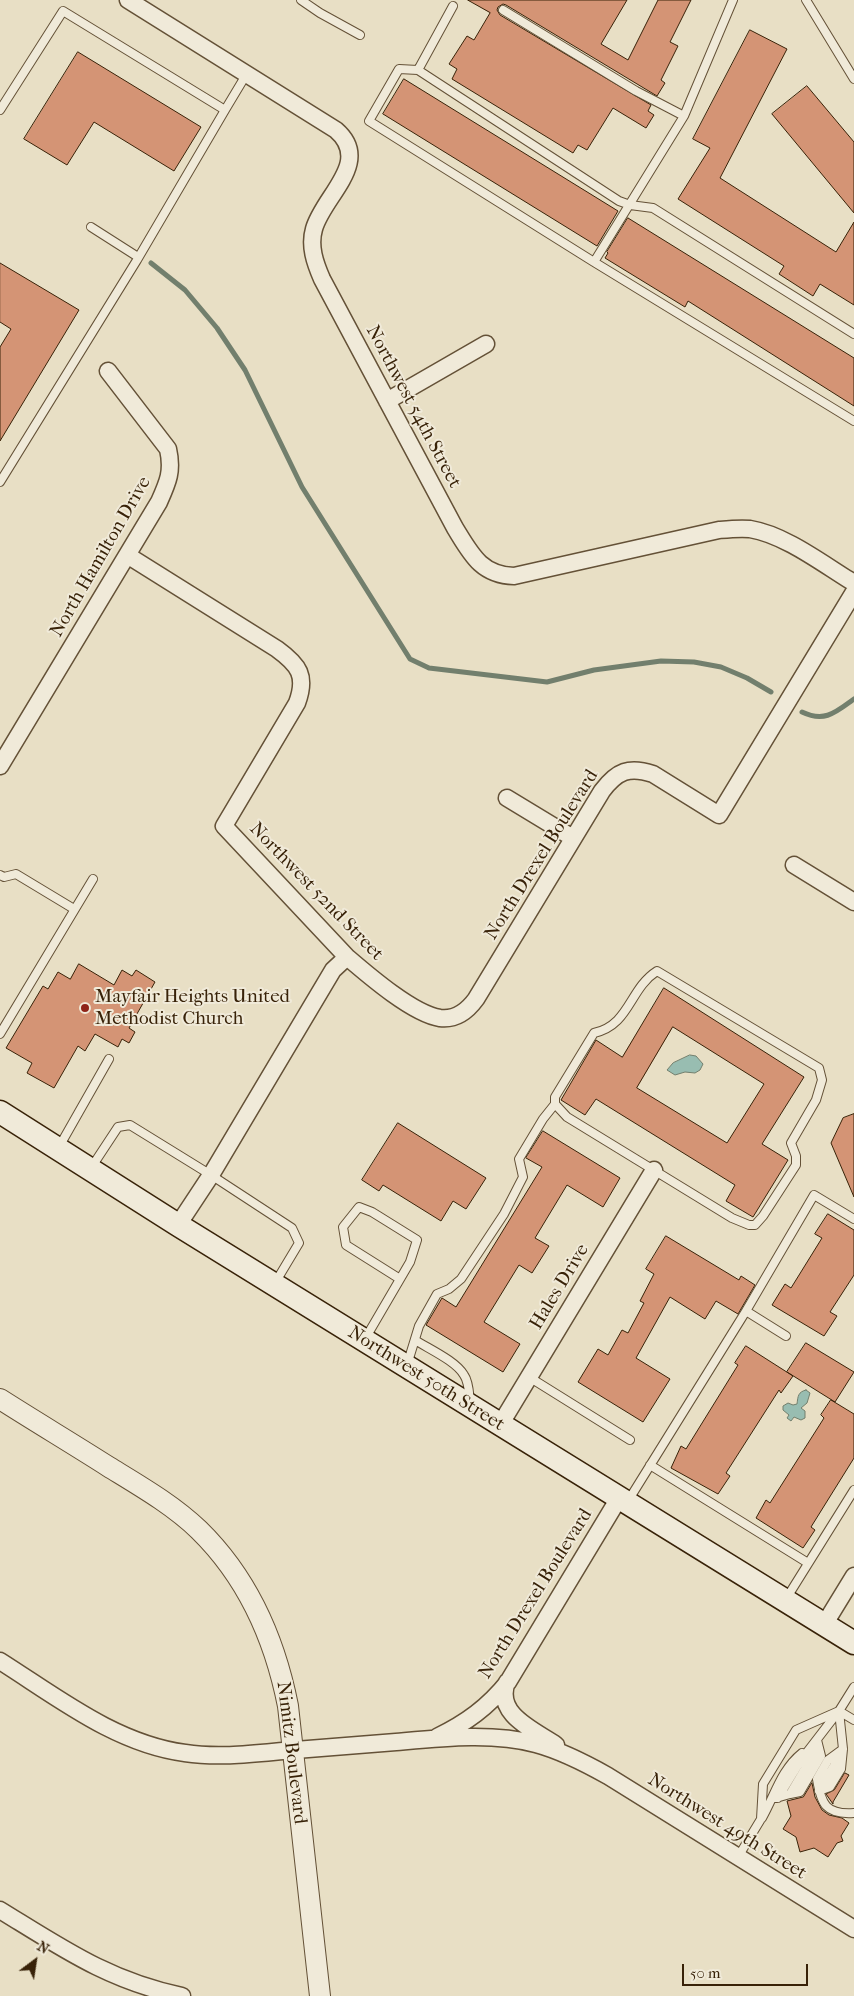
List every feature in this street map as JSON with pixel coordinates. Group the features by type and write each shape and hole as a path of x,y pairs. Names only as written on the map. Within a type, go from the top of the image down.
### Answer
{"main road":[{"name":"Northwest 50th Street","path":"0,1112 178,1225 854,1644"}],"street":[{"name":"Northwest 54th Street","path":"128,0 336,130 345,138 350,149 350,162 318,218 313,231 312,244 315,261 386,401 469,551 479,563 501,576 514,576 719,530 737,528 751,529 786,542 854,583"},
{"path":"386,401 486,344"},
{"name":"North Hamilton Drive","path":"0,766 159,502 168,482 171,465 168,449 108,371"},
{"name":"Northwest 52nd Street","path":"127,555 277,648 290,658 298,668 302,679 301,692 297,703 224,826 347,956 388,990 428,1014 442,1018 455,1016"},
{"name":"North Drexel Boulevard","path":"455,1016 469,1008 476,998 573,838 609,782 618,774 630,770 641,770 653,774 719,815 854,592"},
{"path":"507,798 573,838"},
{"path":"794,865 854,902"},
{"path":"178,1225 211,1175 333,970 347,956"},
{"name":"Hales Drive","path":"500,1425 654,1170"},
{"name":"Nimitz Boulevard","path":"0,1399 179,1513 214,1547 254,1604 271,1644 284,1686 293,1750 320,1996"},
{"name":"North Drexel Boulevard","path":"433,1739 460,1726 479,1712 508,1682 623,1500"},
{"path":"824,1625 854,1576"},
{"name":"Northwest 49th Street","path":"0,1661 100,1723 146,1744 185,1753 210,1755 433,1739 477,1738 534,1743 579,1759"},
{"name":"Northwest 49th Street","path":"508,1682 504,1690 504,1698 511,1714 579,1759 854,1929"},
{"path":"0,1910 101,1970 155,1990 182,1996"}],"lane":[{"path":"302,0 320,13 360,35"},
{"path":"594,262 684,116 733,0"},
{"path":"806,0 854,79"},
{"path":"418,70 453,6"},
{"path":"503,10 636,91 684,116"},
{"path":"0,110 63,11 225,110"},
{"path":"854,334 653,208 630,205 619,201 418,70 399,69 369,121 594,262 854,421"},
{"path":"0,482 138,257 246,74"},
{"path":"91,227 138,257"},
{"path":"0,875 4,877 16,874 74,909"},
{"path":"0,1034 93,878"},
{"path":"407,1367 419,1326 437,1294 461,1279 504,1214 523,1177 519,1159 543,1119 555,1104 555,1097 594,1033 604,1031 616,1024 648,977 656,971 819,1068 822,1080 816,1100 792,1143 796,1156 796,1165 763,1216 755,1225 748,1225 732,1218 567,1117 555,1104"},
{"path":"58,1148 109,1059"},
{"path":"91,1169 118,1127 130,1125 211,1175 292,1228 299,1243 274,1284"},
{"path":"623,1500 650,1465 746,1311 814,1195 854,1219"},
{"path":"364,1340 400,1279 410,1262 417,1240 372,1212 359,1207 343,1227 346,1244 400,1279"},
{"path":"746,1311 786,1336"},
{"path":"416,1340 453,1364 464,1374 468,1385 471,1406"},
{"path":"529,1377 630,1440"},
{"path":"650,1465 808,1563"},
{"path":"784,1600 854,1490"},
{"path":"776,1798 775,1788 791,1762 818,1740 840,1711 854,1687"},
{"path":"840,1711 854,1720"},
{"path":"818,1791 830,1787 841,1769 843,1749 840,1711"},
{"path":"761,1819 763,1784 796,1730 840,1711"},
{"path":"738,1857 776,1798 790,1794 812,1757 818,1740"},
{"path":"843,1749 828,1760 817,1779 818,1791 822,1803 828,1808 845,1814 854,1813"}],"water":[{"path":"690,1055 696,1056 703,1064 700,1070 695,1073 685,1072 675,1075 667,1070 673,1063"},
{"path":"806,1390 810,1393 807,1403 801,1408 805,1411 805,1418 801,1420 794,1417 791,1421 787,1418 789,1415 783,1410 783,1406 788,1403 797,1404 799,1395"}],"building":[{"path":"468,0 627,0 601,44 628,60 658,0 691,0 670,42 678,46 661,80 665,83 657,96 506,5 503,4 498,7 497,10 500,15 651,105 648,111 654,115 646,128 613,108 587,150 578,145 573,153 452,79 457,69 449,64 467,36 474,40 490,13"},
{"path":"750,30 787,49 720,178 836,252 854,222 854,305 820,284 813,296 779,274 784,266 678,199 710,148 693,139"},
{"path":"78,52 201,127 174,171 94,122 67,165 24,139"},
{"path":"404,79 618,211 597,246 383,114"},
{"path":"807,86 854,142 854,213 772,114"},
{"path":"628,218 854,358 854,406 688,301 685,307 605,258"},
{"path":"0,263 79,310 0,441 0,347 11,329 0,322"},
{"name":"Mayfair Heights United Methodist Church","path":"79,964 114,985 122,970 132,976 136,970 155,982 129,1028 135,1032 129,1043 122,1039 118,1047 95,1034 85,1051 78,1046 54,1088 27,1073 32,1063 6,1048 43,986 48,989 58,972 70,979"},
{"path":"664,988 804,1077 762,1144 788,1160 753,1217 726,1201 735,1185 596,1099 585,1115 561,1100 596,1040 622,1057","holes":["673,1027 764,1084 727,1143 637,1088"]},
{"path":"854,1114 854,1197 831,1143 843,1118"},
{"path":"398,1123 486,1178 466,1209 453,1201 441,1221 383,1185 379,1191 362,1180"},
{"path":"543,1131 620,1178 603,1207 567,1185 535,1238 549,1246 532,1273 519,1265 484,1322 520,1344 503,1372 426,1325 442,1298 456,1307 542,1167 526,1158"},
{"path":"828,1214 854,1230 854,1275 830,1312 837,1316 824,1336 772,1305 785,1284 791,1288 822,1238 815,1234"},
{"path":"666,1236 739,1280 741,1276 755,1285 738,1314 716,1301 705,1319 670,1297 636,1358 670,1379 643,1422 578,1382 598,1349 608,1355 622,1330 628,1333 644,1303 640,1301 654,1274 646,1269"},
{"path":"806,1343 854,1372 835,1402 787,1372"},
{"path":"746,1346 793,1376 781,1393 779,1390 726,1473 730,1476 718,1494 671,1468 681,1446 686,1449 738,1365 735,1363"},
{"path":"831,1400 854,1414 854,1458 811,1527 815,1530 803,1548 756,1518 766,1500 770,1503 824,1418 821,1415"},
{"path":"845,1773 849,1775 833,1804 826,1794 834,1790"},
{"path":"812,1783 815,1797 822,1810 849,1823 841,1836 843,1841 837,1843 828,1857 814,1848 800,1852 796,1837 783,1829 791,1816 787,1801 803,1797"}],"waterway":[{"path":"151,263 185,290 217,328 245,370 302,487 410,659 429,668 547,682 594,670 661,661 694,662 721,667 747,678 771,692"},
{"path":"802,712 810,715 824,716 836,712 854,699"}],"place":[{"name":"Mayfair Heights United Methodist Church","path":"85,1008"}]}
